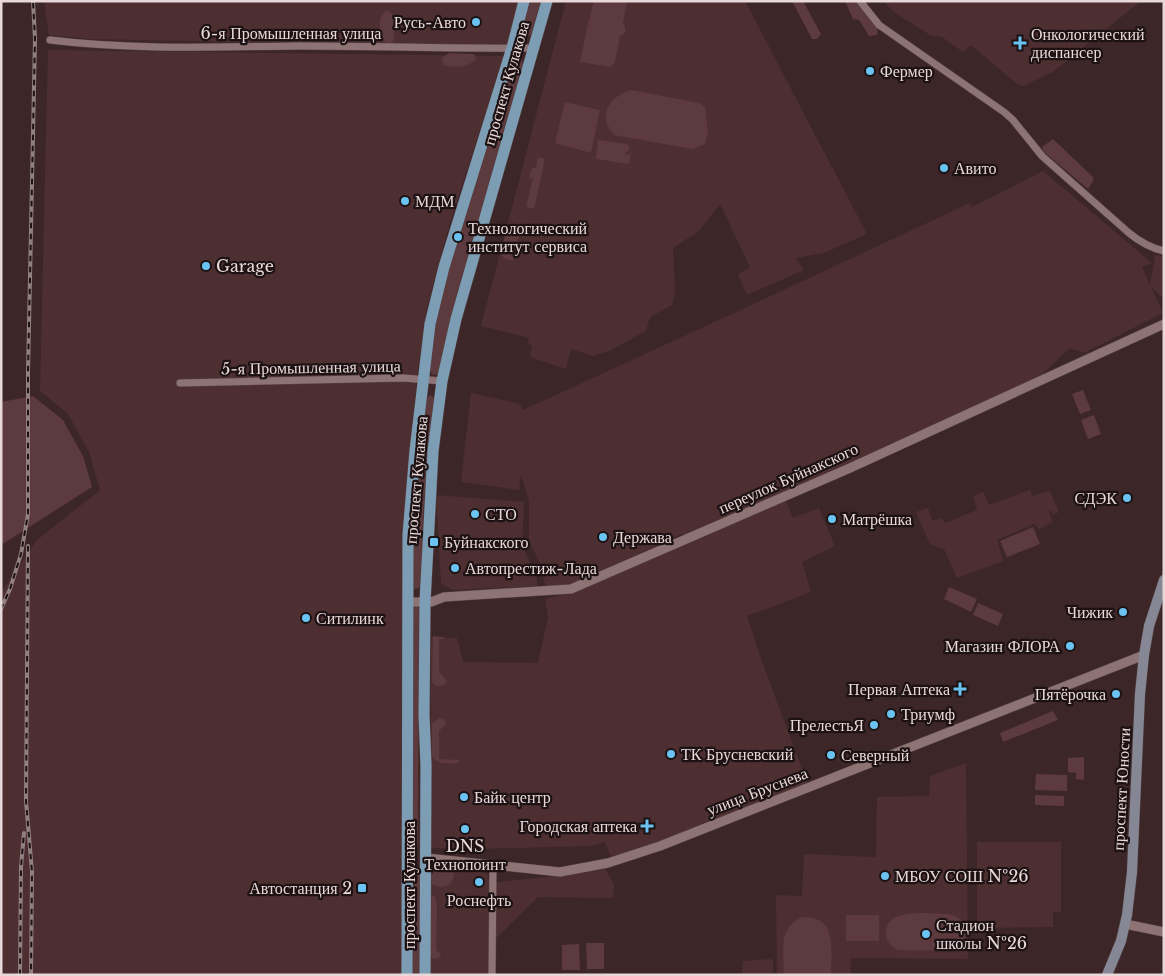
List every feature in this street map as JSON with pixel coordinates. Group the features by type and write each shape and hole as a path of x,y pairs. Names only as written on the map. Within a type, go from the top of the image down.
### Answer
{"main road":[{"name":"проспект Кулакова","path":"407,975 410,510 423,379 430,324 444,267 512,48 524,1"},
{"name":"проспект Кулакова","path":"425,975 424,602 430,476 442,381 456,319 546,1"},
{"name":"проспект Юности","path":"1107,975 1118,950 1126,924 1132,872 1140,694 1144,656 1149,626 1164,580"},
{"path":"408,857 426,858"}],"street":[{"path":"860,1 879,25 1004,112 1013,120 1042,156 1129,233 1154,249 1164,250"},
{"name":"6-я Промышленная улица","path":"50,40 91,45 178,47 376,46 533,48"},
{"name":"переулок Буйнакского","path":"408,602 432,602 444,597 571,589 858,464 1164,324"},
{"name":"5-я Промышленная улица","path":"180,383 423,379 442,381"},
{"name":"улица Бруснева","path":"426,858 560,872 611,863 660,846 1144,656"},
{"path":"492,975 493,866"},
{"path":"1126,924 1164,932"}],"shaded area":[{"path":"44,1 521,1 510,47 90,39 49,35"},
{"path":"529,1 541,1 531,35 527,37 521,34"},
{"path":"566,1 745,1 867,234 824,253 796,258 804,270 747,295 738,274 750,267 720,204 699,231 673,248 675,290 672,305 650,317 646,331 611,350 593,356 571,349 566,369 530,357 532,346 528,344 529,338 481,326"},
{"path":"594,1 627,1 623,24 625,33 620,36 615,62 611,67 580,62"},
{"path":"792,1 803,1 821,34 817,39 812,39"},
{"path":"845,1 859,1 878,27 877,35 869,36 859,20 853,19"},
{"name":"Онкологический диспансер","path":"883,1 1141,1 1053,72 1023,86 1017,84 971,45 963,52 942,37 930,35 894,12"},
{"path":"387,10 394,16 394,40 390,44 382,40 380,32 381,19"},
{"path":"48,50 504,56 448,229 427,308 417,376 406,495 401,724 401,975 1,975 1,592 37,540 100,490 89,452 68,414 40,391"},
{"path":"449,53 472,54 475,55 476,59 469,64 461,66 443,65 442,58"},
{"path":"516,57 522,58 523,65 438,374 433,375 430,371 436,320 443,288"},
{"path":"631,90 699,103 705,107 708,132 705,144 693,149 614,135 607,124 608,107 615,98"},
{"path":"565,102 600,110 591,153 555,143"},
{"path":"1053,139 1093,177 1094,179 1088,189 1043,151 1042,147"},
{"path":"598,140 627,144 630,149 625,153 626,155 631,153 629,164 596,159"},
{"path":"538,157 545,159 534,209 526,207 533,178 529,178 532,167 536,168"},
{"path":"1043,171 1152,263 1142,267 1150,285 1155,255 1164,256 1164,299 1151,287 1163,313 1084,353 1070,348 1038,378 684,537 682,534 576,583 546,588 539,561 529,541 529,500 521,475 519,490 461,482 471,393 521,404 523,410 970,203 972,207"},
{"path":"510,229 520,231 513,261 501,255 506,231"},
{"path":"1083,390 1091,410 1080,414 1072,394"},
{"path":"431,395 434,398 425,491 421,585 415,589 413,587 414,526 427,397"},
{"path":"33,396 63,420 83,456 92,487 1,545 1,402"},
{"path":"1094,415 1101,434 1088,439 1081,420"},
{"path":"1030,490 1032,496 1050,491 1059,512 1053,515 1051,510 1049,512 1053,522 1039,529 1034,524 997,540 1003,561 957,578 944,549 929,542 916,512 928,508 932,521 942,518 945,523 977,510 973,496 983,492 989,505"},
{"path":"436,495 524,502 522,546 537,578 537,586 453,590 441,584"},
{"path":"785,499 793,518 819,508 835,546 802,562 811,592 747,616 808,785 612,860 605,842 591,846 474,849 431,848 431,637 457,638 463,662 538,663 548,617 545,599 575,591"},
{"path":"1033,527 1040,544 1007,557 1000,541"},
{"path":"949,587 977,599 971,612 944,599"},
{"path":"978,603 1003,614 998,626 973,615"},
{"path":"417,606 419,609 418,847 410,847 413,607"},
{"path":"433,636 444,637 444,639 439,639 439,672 447,681 441,686 437,686 432,682"},
{"path":"1053,711 1058,720 1003,742 1000,733"},
{"path":"440,718 445,720 446,724 439,731 439,759 459,760 459,763 441,763 432,756 432,723"},
{"path":"1084,757 1084,780 1076,779 1076,773 1068,772 1068,758"},
{"name":"МБОУ СОШ №26","path":"966,763 968,959 851,958 850,975 777,975 776,895 802,896 804,854 876,857 877,797 929,796 930,776"},
{"path":"1036,774 1067,775 1067,791 1035,790"},
{"path":"1035,795 1064,796 1064,806 1035,805"},
{"path":"977,842 1061,842 1061,912 1053,912 1053,927 977,928"},
{"path":"418,867 421,869 420,975 412,975 413,871"},
{"path":"441,867 482,870 487,874 489,881 496,884 499,882 605,869 614,884 613,898 538,897 488,946 488,975 429,975 430,877"},
{"path":"441,867 471,869 471,871 454,872 454,877 450,883 447,886 440,887 432,884 430,877"},
{"path":"432,896 435,896 437,906 436,950 441,954 440,957 435,959 431,958 430,955 430,900"},
{"name":"Стадион школы №26","path":"922,913 949,914 959,918 966,929 963,944 952,951 898,950 890,945 887,940 886,931 889,923 894,918 902,915"},
{"path":"846,915 879,915 879,941 846,941"},
{"path":"803,917 814,918 822,922 827,928 831,945 831,975 784,975 783,949 786,934 789,927 795,921"},
{"path":"586,943 604,943 604,969 587,969"},
{"path":"579,944 580,970 562,970 562,945"},
{"path":"771,959 773,961 773,975 742,975 744,961"}],"railway":[{"path":"1,609 10,589 21,554 28,514 28,373 35,39 33,1"},
{"path":"28,546 26,801 32,872 31,975"},
{"path":"20,975 21,867 24,833"}],"place":[{"name":"Русь-Авто","path":"476,22"},
{"name":"Онкологический диспансер","path":"1020,43"},
{"name":"Фермер","path":"870,71"},
{"name":"Авито","path":"944,168"},
{"name":"МДМ","path":"405,201"},
{"name":"Технологический институт сервиса","path":"458,237"},
{"name":"Garage","path":"206,266"},
{"name":"СДЭК","path":"1127,498"},
{"name":"СТО","path":"475,514"},
{"name":"Матрёшка","path":"832,519"},
{"name":"Держава","path":"603,537"},
{"name":"Буйнакского","path":"434,542"},
{"name":"Автопрестиж-Лада","path":"455,568"},
{"name":"Чижик","path":"1123,612"},
{"name":"Ситилинк","path":"306,618"},
{"name":"Магазин ФЛОРА","path":"1070,646"},
{"name":"Первая Аптека","path":"960,689"},
{"name":"Пятёрочка","path":"1116,694"},
{"name":"Триумф","path":"891,714"},
{"name":"ПрелестьЯ","path":"874,725"},
{"name":"ТК Брусневский","path":"671,754"},
{"name":"Северный","path":"831,755"},
{"name":"Байк центр","path":"464,797"},
{"name":"Городская аптека","path":"647,826"},
{"name":"DNS Технопоинт","path":"465,829"},
{"name":"МБОУ СОШ №26","path":"885,876"},
{"name":"Роснефть","path":"479,882"},
{"name":"Автостанция 2","path":"362,888"},
{"name":"Стадион школы №26","path":"926,934"}]}
